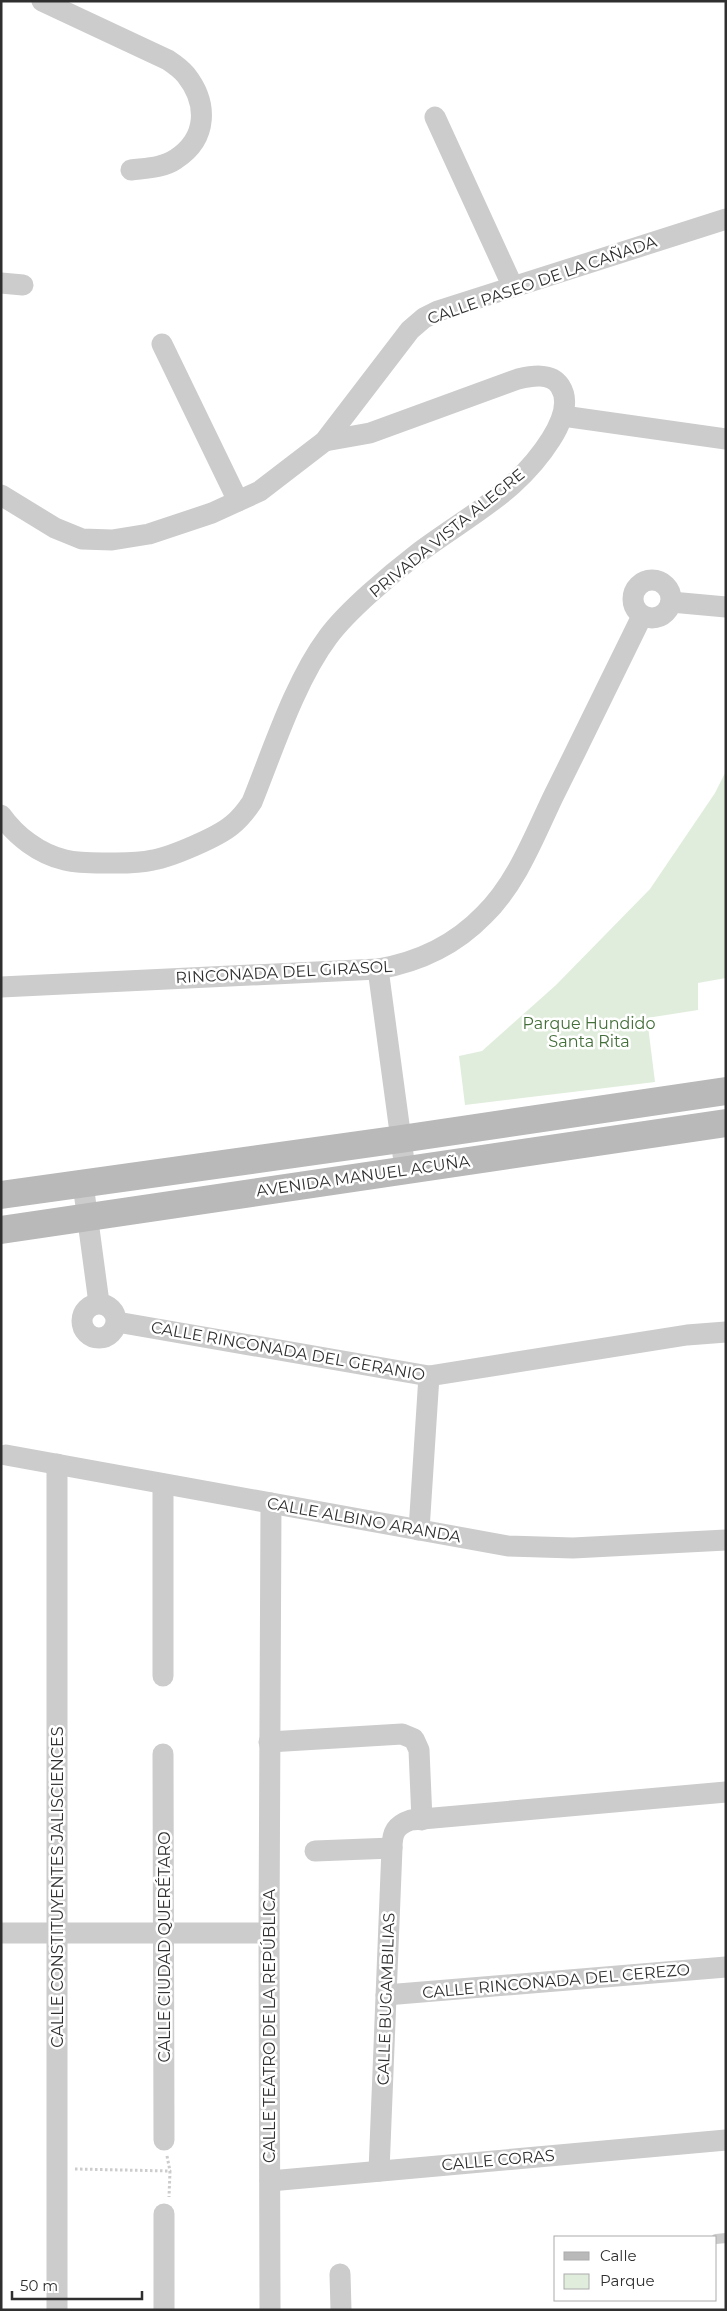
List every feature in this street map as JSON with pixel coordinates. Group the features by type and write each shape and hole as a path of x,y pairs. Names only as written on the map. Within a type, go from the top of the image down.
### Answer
{"street":[{"path":"42,1 168,60 185,74 197,93 203,111 199,131 190,146 176,159 158,167 131,170"},
{"path":"435,117 513,287"},
{"name":"CALLE PASEO DE LA CAÑADA","path":"1,495 55,528 82,539 112,540 149,534 212,513 260,491 325,442 410,330 424,318 438,311 726,219"},
{"path":"1,283 23,285"},
{"path":"162,344 238,500"},
{"path":"325,442 370,433 518,379 531,376 551,378 558,384 565,398 563,416 726,439"},
{"name":"PRIVADA VISTA ALEGRE","path":"1,815 19,837 42,852 64,860 84,863 137,863 174,855 231,826 244,814 252,802 307,669 328,636 350,613 415,555 511,485 537,458 563,416"},
{"path":"648,580 660,582 669,590 671,602 666,613 654,619 642,616 634,608 632,596 638,586 648,580"},
{"path":"671,602 726,607"},
{"name":"RINCONADA DEL GIRASOL","path":"1,987 378,968 403,964 456,940 484,915 504,892 642,616"},
{"path":"378,968 405,1169"},
{"name":"AVENIDA MANUEL ACUÑA","path":"2,1194 401,1139 726,1091"},
{"name":"AVENIDA MANUEL ACUÑA","path":"1,1230 726,1123"},
{"path":"83,1184 99,1303"},
{"path":"99,1303 112,1309 117,1322 114,1331 107,1337 98,1339 90,1336 84,1330 81,1321 84,1312 90,1306 99,1303"},
{"name":"CALLE RINCONADA DEL GERANIO","path":"117,1322 429,1376 687,1335 726,1332"},
{"path":"419,1530 429,1376"},
{"name":"CALLE ALBINO ARANDA","path":"6,1455 508,1546 573,1548 726,1540"},
{"name":"CALLE CONSTITUYENTES JALISCIENCES","path":"56,1464 57,2310"},
{"path":"163,1484 163,1676"},
{"name":"CALLE TEATRO DE LA REPÚBLICA","path":"270,2310 269,1742 271,1503"},
{"path":"269,1742 402,1734 414,1739 419,1750 422,1820"},
{"name":"CALLE CIUDAD QUERÉTARO","path":"163,1754 164,2140"},
{"path":"315,1852 393,1838 401,1823 726,1792"},
{"name":"CALLE BUGAMBILIAS","path":"379,2170 393,1838"},
{"path":"1,1933 269,1933"},
{"name":"CALLE RINCONADA DEL CEREZO","path":"386,1995 726,1967"},
{"name":"CALLE CORAS","path":"270,2181 726,2140"},
{"path":"164,2214 164,2310"},
{"path":"340,2274 341,2310"}],"path":[{"path":"57,2169 170,2170 169,2197 164,2214"}],"green space":[{"name":"Parque Hundido Santa Rita","path":"726,771 726,978 698,983 698,1010 647,1018 655,1082 465,1105 459,1056 482,1051 556,985 650,889 715,793"}]}
